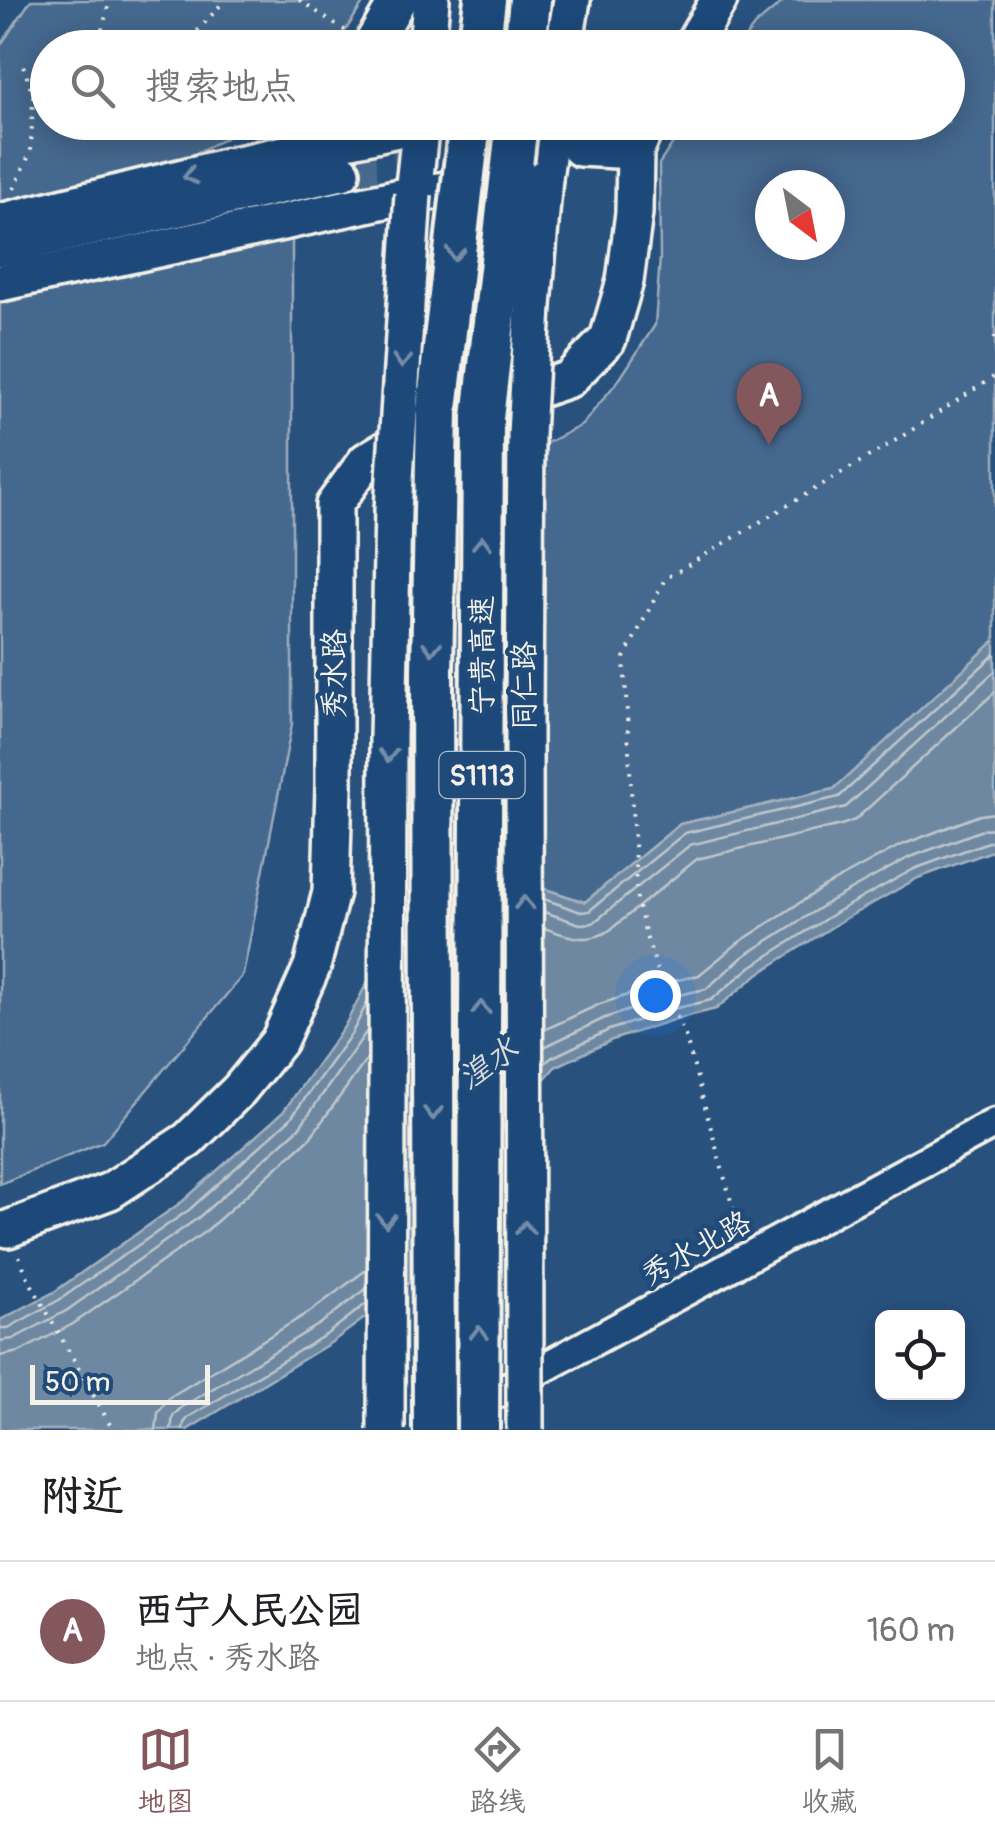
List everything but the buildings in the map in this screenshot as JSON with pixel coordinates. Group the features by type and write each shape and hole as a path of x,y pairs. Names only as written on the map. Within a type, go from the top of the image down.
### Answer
{"highway":[{"path":"481,30 485,0"},
{"path":"526,30 530,0"},
{"name":"宁贵高速","path":"432,1430 432,672 438,408 468,140"},
{"name":"宁贵高速","path":"478,1430 483,418 514,140"}],"main road":[{"path":"380,30 398,0"},
{"path":"428,30 431,0"},
{"path":"567,30 572,0"},
{"path":"702,30 720,0"},
{"path":"233,165 272,140"},
{"path":"4,212 345,140"},
{"path":"386,1430 392,548 419,140"},
{"name":"同仁路","path":"525,1430 526,435 533,306 549,140"},
{"path":"580,148 625,140"},
{"name":"秀水路","path":"4,1230 110,1191 188,1140 239,1090 278,1040 312,967 330,892 334,505 366,461 416,431 569,379 608,339 626,281 642,140"},
{"path":"0,248 342,172"},
{"path":"0,283 413,194 544,178"}],"street":[{"name":"秀水北路","path":"432,1430 995,1124"}],"path":[{"path":"102,30 110,0"},
{"path":"199,30 226,0"},
{"path":"299,0 344,30"},
{"path":"23,65 30,86"},
{"path":"4,212 31,151 31,140"},
{"path":"746,1257 686,1038 646,939 637,900 624,658 665,578 898,439 995,376"},
{"path":"29,1280 113,1430"}],"shaded area":[{"path":"31,0 365,0 346,30 30,30 30,140 221,140 182,160 0,207 0,46"},
{"path":"785,0 995,0 995,642 834,789 680,824 585,902 527,883 501,888 505,464 582,425 621,377 655,325 660,258 659,164 675,140 965,140 965,30 751,30"},
{"path":"292,236 292,724 243,975 103,1142 0,1184 0,304"}],"water":[{"name":"湟水","path":"993,642 995,850 918,878 843,920 758,974 716,1009 612,1040 555,1067 504,1126 453,1237 438,1257 388,1301 332,1342 187,1430 0,1430 0,1320 54,1292 183,1201 283,1112 344,1027 370,977 392,908 527,883 585,902 680,824 834,789"}],"tunnel":[{"path":"342,172 539,151"}],"place":[{"name":"西宁人民公园","path":"769,445"}]}
